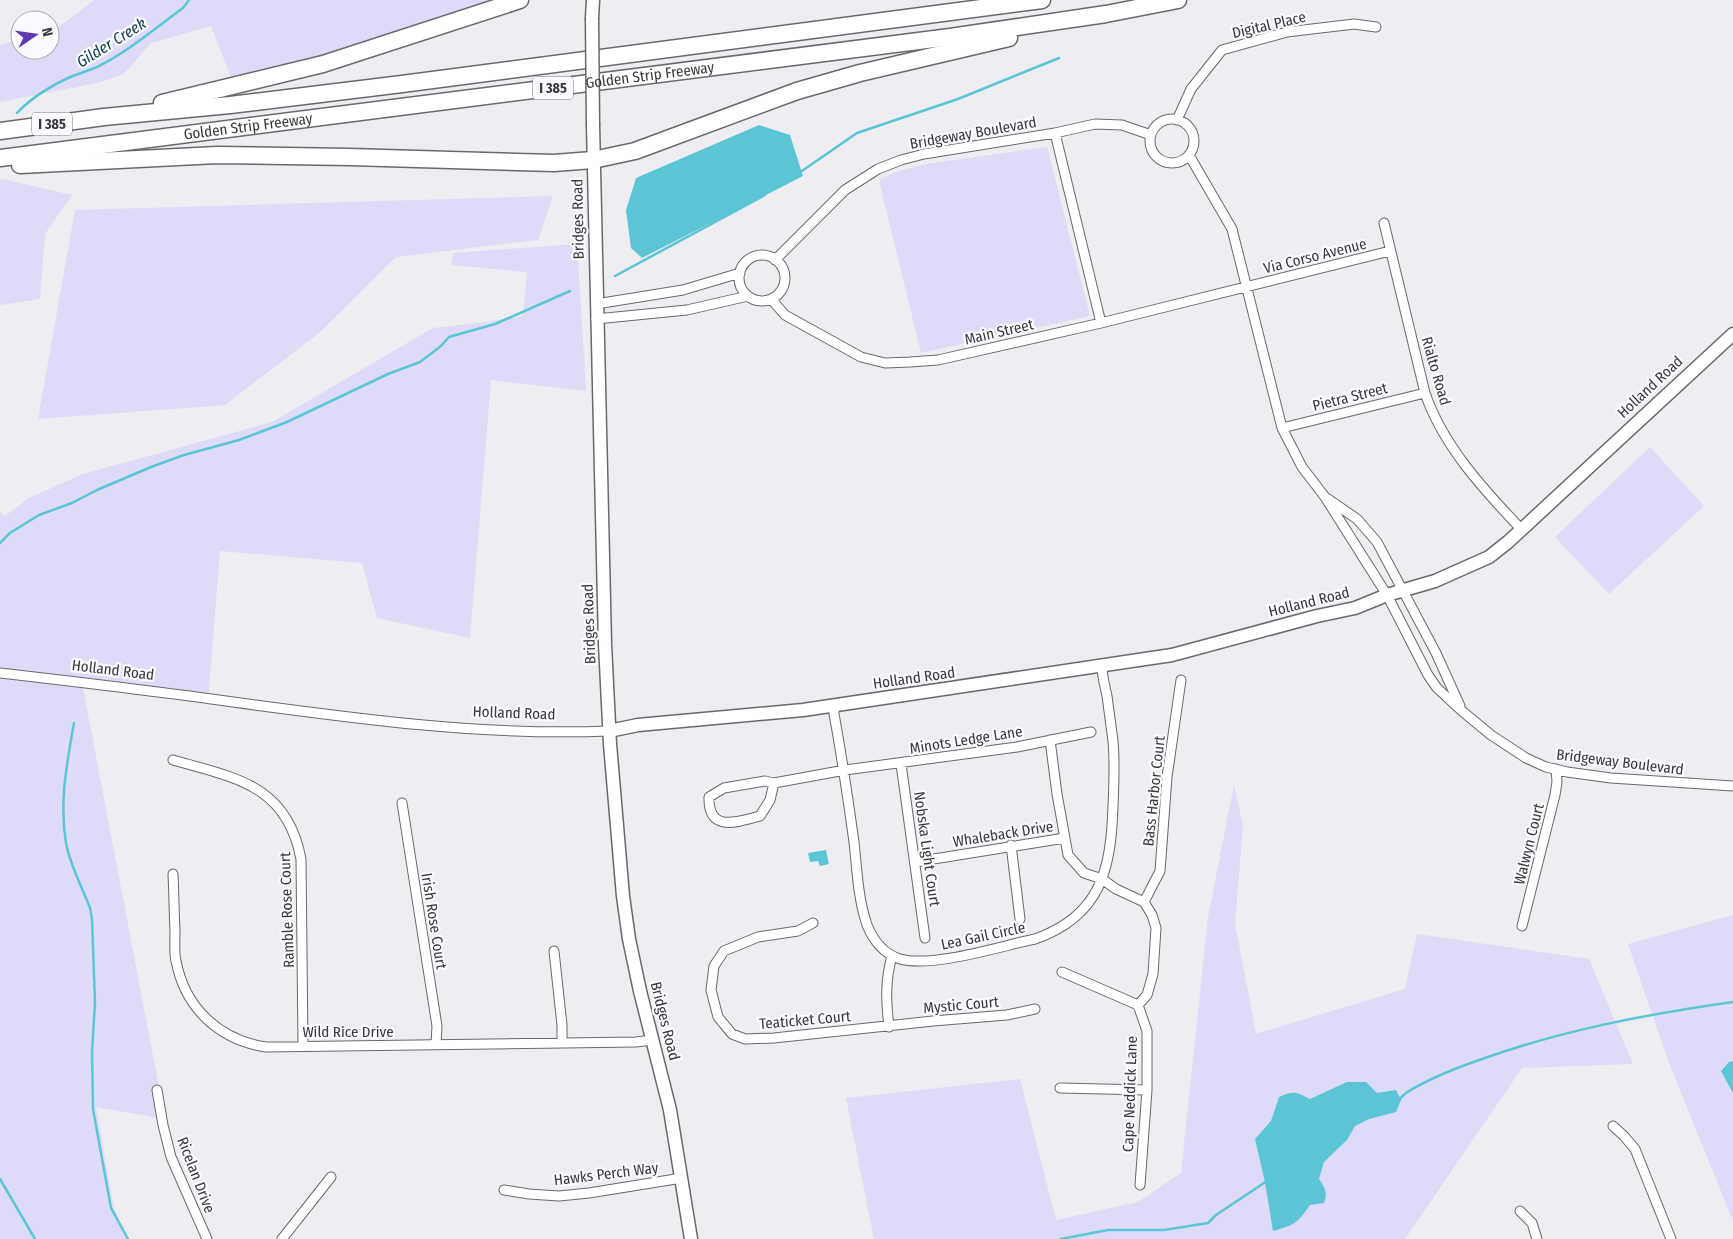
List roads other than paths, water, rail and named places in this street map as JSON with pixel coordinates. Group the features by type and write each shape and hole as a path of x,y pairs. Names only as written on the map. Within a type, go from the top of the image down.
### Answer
{"highway":[{"path":"104,117 322,64 520,0"},
{"name":"Golden Strip Freeway","path":"0,131 104,117 230,105 402,84 1042,0"},
{"name":"Golden Strip Freeway","path":"0,158 866,48 1106,14 1178,0"},
{"path":"0,166 217,155 350,156 554,163 592,160 635,150 797,91 860,73 1106,14"}],"main road":[{"name":"Bridges Road","path":"592,0 592,160 605,644 623,896 629,939 670,1110 691,1239"},
{"name":"Holland Road","path":"610,731 638,725 834,706 1172,656 1317,616 1355,608 1386,595 1435,581 1489,557 1522,530 1733,334"}],"street":[{"name":"Digital Place","path":"1176,120 1191,89 1222,50 1287,32 1354,24 1376,27"},
{"path":"1170,119 1176,120 1189,128 1193,134 1193,149 1184,160 1169,164 1156,157 1150,143 1151,135 1158,124 1170,119"},
{"name":"Bridgeway Boulevard","path":"775,260 845,190 878,169 901,160 924,154 1055,133 1095,124 1122,126 1151,135"},
{"path":"1055,133 1101,323"},
{"name":"Bridgeway Boulevard","path":"1189,156 1232,229 1282,428 1302,467 1325,497 1386,595 1428,675 1438,688 1462,711 1514,751 1526,758 1556,769 1611,778 1733,786"},
{"name":"Rialto Road","path":"1384,223 1425,393 1431,410 1455,451 1522,530"},
{"name":"Via Corso Avenue","path":"1247,287 1390,251"},
{"path":"756,256 766,256 775,260 782,268 784,278 779,292 771,299 761,301 748,296 741,288 740,273 744,264 756,256"},
{"path":"596,304 683,290 740,273"},
{"name":"Main Street","path":"771,299 785,315 823,337 861,357 885,363 938,360 1247,287"},
{"path":"596,319 687,310 748,296"},
{"name":"Pietra Street","path":"1282,428 1425,393"},
{"name":"Bridgeway Boulevard","path":"1325,497 1357,519 1377,542 1436,653 1462,711"},
{"name":"Lea Gail Circle","path":"892,956 914,961 944,959 1023,941 1049,934 1083,910 1096,892 1102,879 1110,848 1114,768 1113,744 1102,666"},
{"name":"Holland Road","path":"0,673 369,720 511,730 610,731"},
{"name":"Bass Harbor Court","path":"1144,902 1160,871 1167,776 1181,680"},
{"path":"834,706 845,770 863,911 867,925 876,942 892,956 887,972 886,990 889,1027"},
{"name":"Minots Ledge Lane","path":"774,783 770,800 760,816 722,823 713,817 708,808 709,798 724,788 765,781 774,783 845,770 1017,747 1091,732"},
{"path":"1050,740 1068,855 1084,873 1102,879 1116,889 1144,902 1152,915 1156,928 1154,974 1147,995 1138,1005 1062,972"},
{"name":"Ramble Rose Court","path":"173,760 248,783 267,796 276,805 293,830 301,859 303,1045"},
{"name":"Nobska Light Court","path":"900,764 925,938"},
{"name":"Walwyn Court","path":"1522,926 1555,796 1558,782 1556,769"},
{"name":"Irish Rose Court","path":"402,804 437,1026 436,1044"},
{"name":"Whaleback Drive","path":"915,862 1065,838"},
{"path":"1011,846 1020,919"},
{"name":"Wild Rice Drive","path":"174,874 176,959 184,988 196,1009 218,1029 242,1041 266,1047 636,1042 652,1040"},
{"name":"Teaticket Court","path":"813,923 798,931 758,937 724,951 714,966 711,990 718,1017 732,1034 745,1039 889,1027"},
{"path":"554,951 562,1042"},
{"name":"Cape Neddick Lane","path":"1138,1005 1147,1031 1147,1090 1140,1185"},
{"name":"Mystic Court","path":"889,1027 1006,1015 1035,1009"},
{"path":"1060,1088 1147,1090"},
{"name":"Ricelan Drive","path":"157,1090 171,1157 207,1239"},
{"path":"1613,1126 1635,1149 1671,1239"},
{"path":"282,1239 331,1177"},
{"name":"Hawks Perch Way","path":"504,1190 559,1196 682,1178"},
{"path":"1520,1211 1532,1223 1537,1239"}],"water":[{"path":"759,125 790,135 803,176 642,258 631,248 626,210 636,178"},
{"path":"826,850 829,864 820,866 818,861 810,862 808,853"},
{"path":"1733,1061 1733,1093 1721,1071 1729,1062"},
{"path":"1347,1082 1366,1082 1377,1093 1396,1090 1401,1100 1396,1112 1369,1119 1355,1126 1347,1140 1324,1162 1319,1179 1325,1190 1324,1203 1310,1205 1294,1223 1273,1231 1265,1182 1255,1139 1271,1121 1279,1097 1288,1093 1295,1093 1310,1099"}],"waterway":[{"name":"Gilder Creek","path":"17,113 34,98 54,85 97,67 119,55 183,8 189,0"},
{"path":"799,173 857,133 958,99 1059,58"},
{"path":"615,276 765,195"},
{"path":"0,543 10,533 39,515 72,503 151,467 184,455 239,440 287,422 388,374 420,362 441,346 449,337 495,324 570,291"},
{"path":"74,723 65,783 63,813 66,843 70,859 90,908 92,919 95,1003 92,1052 93,1109 111,1208 128,1239"},
{"path":"1398,1100 1406,1093 1443,1074 1482,1059 1543,1040 1606,1024 1733,1002"},
{"name":"Gilder Creek","path":"0,1179 35,1239"},
{"path":"1061,1239 1108,1230 1164,1230 1208,1223 1216,1215 1267,1181"}]}
